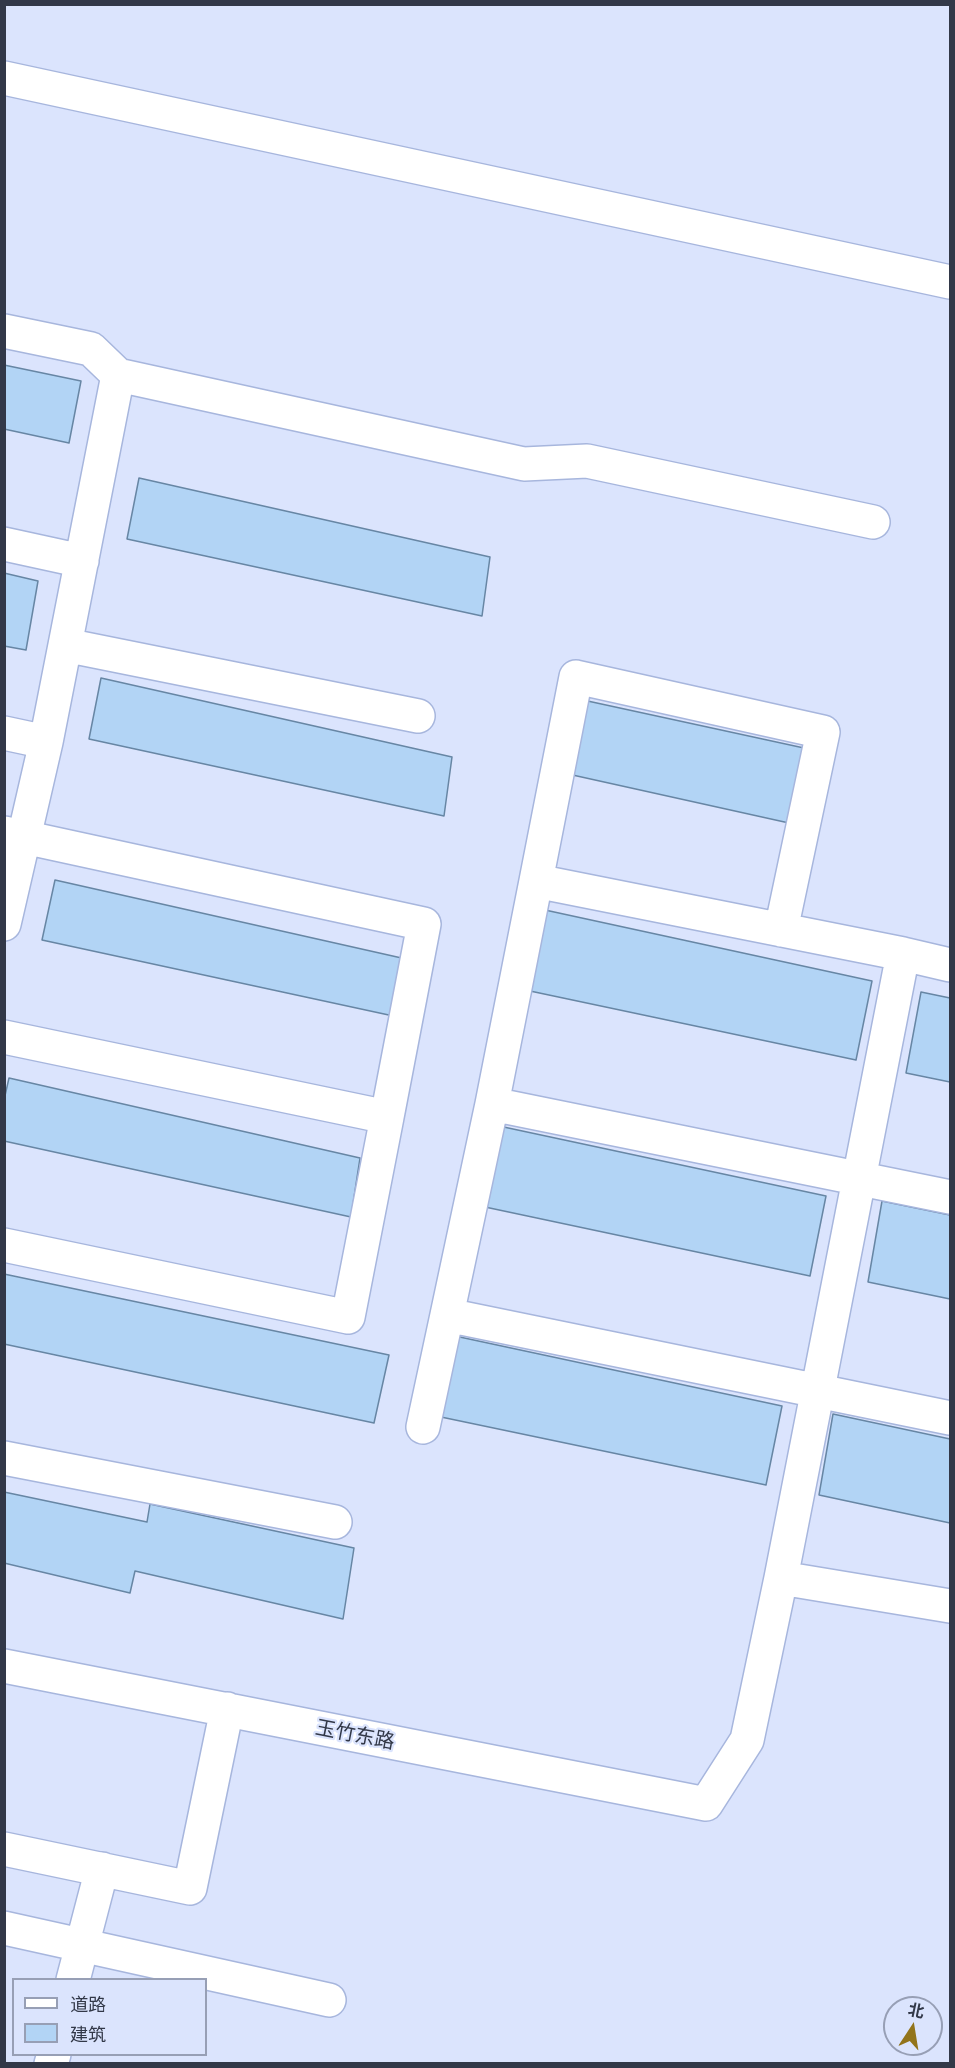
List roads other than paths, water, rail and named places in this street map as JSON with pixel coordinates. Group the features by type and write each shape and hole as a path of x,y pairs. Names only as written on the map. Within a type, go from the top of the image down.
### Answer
{"street":[{"path":"4,78 951,282"},
{"path":"4,331 91,350 118,375 524,464 587,461 873,522"},
{"path":"4,924 14,835 46,742 118,375"},
{"path":"4,544 82,561"},
{"path":"65,645 418,716"},
{"path":"423,1428 492,1104 576,677 823,732 781,930"},
{"path":"4,733 46,742"},
{"path":"4,1245 348,1317 424,924 14,835"},
{"path":"536,881 951,965"},
{"path":"903,954 781,1578 951,1606"},
{"path":"4,1037 387,1117"},
{"path":"492,1104 951,1197"},
{"path":"447,1315 951,1418"},
{"path":"4,1458 334,1522"},
{"name":"玉竹东路","path":"4,1665 706,1804 747,1740 781,1578"},
{"path":"4,1849 190,1888 227,1709"},
{"path":"74,1978 102,1869"},
{"path":"4,1928 328,2000"}]}
